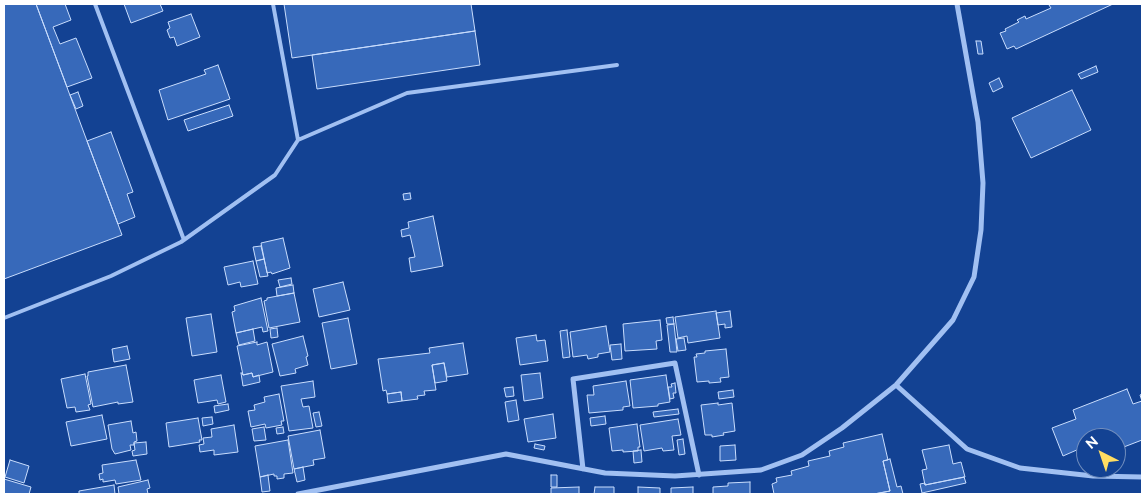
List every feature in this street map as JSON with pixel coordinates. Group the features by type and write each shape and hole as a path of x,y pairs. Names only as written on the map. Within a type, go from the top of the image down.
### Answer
{"street":[{"path":"298,494 506,454 605,473 675,476 761,470 802,455 842,428 896,385 953,320 974,277 981,230 983,183 978,122 957,4"},
{"path":"583,469 573,379 675,363 699,475"},
{"path":"896,385 968,449 1020,468 1093,476 1142,477"}],"lane":[{"path":"95,4 184,240"},
{"path":"273,4 298,140"},
{"path":"4,318 111,276 184,240 275,174 298,140 406,93 617,65"}],"building":[{"path":"4,4 36,4 122,235 4,279"},
{"path":"36,4 65,4 71,20 53,27 60,44 76,38 92,78 67,87"},
{"path":"124,4 160,4 163,11 131,23"},
{"path":"284,4 471,4 475,31 292,58"},
{"path":"1113,4 1016,49 1014,46 1007,49 1000,33 1019,22 1017,20 1025,16 1026,19 1051,8 1049,5"},
{"path":"191,14 200,37 177,46 174,37 170,38 167,30 170,28 168,22"},
{"path":"475,31 480,65 317,89 312,55"},
{"path":"976,41 981,41 983,54 978,54"},
{"path":"218,65 230,99 168,120 159,90 206,74 204,70"},
{"path":"1096,66 1098,72 1081,79 1078,74"},
{"path":"999,78 1003,87 993,92 989,83"},
{"path":"1072,90 1091,130 1031,158 1012,118"},
{"path":"78,92 83,106 76,109 70,95"},
{"path":"229,105 233,116 188,131 184,120"},
{"path":"111,132 133,192 127,194 135,217 118,224 87,141"},
{"path":"410,193 411,199 404,200 403,194"},
{"path":"433,216 443,266 411,272 409,258 415,257 410,235 402,237 401,230 409,228 408,222"},
{"path":"283,238 290,268 272,274 271,272 267,273 261,243"},
{"path":"261,246 264,259 256,261 253,247"},
{"path":"264,259 268,276 260,277 256,261"},
{"path":"253,261 258,284 241,287 240,282 228,285 224,267"},
{"path":"291,278 292,284 280,287 278,280"},
{"path":"343,282 350,310 319,317 313,289"},
{"path":"293,285 294,293 277,296 276,288"},
{"path":"294,293 300,322 269,328 264,301 267,298"},
{"path":"261,298 268,331 263,332 262,327 236,333 232,312 235,311 234,306"},
{"path":"716,311 720,338 688,343 687,336 678,338 675,317"},
{"path":"730,311 732,327 725,328 725,324 718,325 716,313"},
{"path":"211,314 217,352 192,356 186,318"},
{"path":"673,317 674,324 667,324 666,318"},
{"path":"348,318 357,364 331,369 322,323"},
{"path":"660,320 662,340 656,341 657,349 625,351 623,324"},
{"path":"674,324 677,352 670,352 667,325"},
{"path":"606,326 610,352 598,354 598,357 588,359 587,355 573,357 570,332"},
{"path":"277,328 278,337 271,338 270,329"},
{"path":"253,329 255,341 239,345 236,333"},
{"path":"567,330 570,357 563,358 560,331"},
{"path":"536,335 537,341 545,340 548,361 520,365 516,338"},
{"path":"303,336 308,356 306,357 308,365 295,369 296,373 280,376 272,344"},
{"path":"684,338 686,350 678,351 676,339"},
{"path":"257,342 257,345 267,342 273,372 253,377 252,373 243,375 237,346"},
{"path":"463,343 468,374 447,377 444,363 432,365 436,390 424,391 425,395 417,396 418,399 402,401 401,392 387,394 386,390 383,391 378,359 430,353 429,348"},
{"path":"621,344 622,359 612,360 610,345"},
{"path":"127,346 130,359 114,362 112,349"},
{"path":"726,349 729,377 720,378 721,382 697,382 694,357 697,357 696,354"},
{"path":"444,363 447,381 435,383 432,365"},
{"path":"126,365 133,402 118,404 118,402 93,407 87,376 88,372"},
{"path":"241,373 243,375 252,373 253,377 259,375 260,382 243,386"},
{"path":"540,373 543,398 524,401 521,375"},
{"path":"85,374 91,404 88,405 90,410 76,412 75,407 67,408 61,379"},
{"path":"221,375 226,402 218,404 217,400 198,403 194,380"},
{"path":"666,375 670,402 658,404 658,406 633,408 630,380"},
{"path":"313,381 315,397 301,399 303,407 309,406 313,428 289,431 281,386"},
{"path":"626,381 630,406 623,407 623,410 589,413 587,395 594,395 593,386"},
{"path":"675,383 676,393 673,393 674,398 670,399 668,387 672,387 671,384"},
{"path":"513,387 514,396 506,397 504,388"},
{"path":"1127,389 1133,404 1142,401 1142,440 1126,446 1126,428 1076,428 1076,450 1063,456 1052,428 1076,419 1073,410"},
{"path":"733,390 734,397 719,399 718,392"},
{"path":"401,392 402,401 388,403 387,394"},
{"path":"279,394 284,421 281,421 282,425 266,428 265,424 251,427 248,411 255,410 254,405 265,402 264,397"},
{"path":"516,400 519,420 508,422 505,402"},
{"path":"718,403 718,405 732,403 735,431 712,437 712,435 705,435 701,405"},
{"path":"228,404 229,410 215,413 214,406"},
{"path":"678,409 679,414 654,417 653,412"},
{"path":"319,412 322,426 316,427 313,413"},
{"path":"553,414 556,438 528,442 524,419"},
{"path":"102,415 107,439 71,446 66,422"},
{"path":"605,416 606,424 591,426 590,418"},
{"path":"212,417 213,424 203,426 202,418"},
{"path":"198,418 202,440 199,440 200,442 169,447 166,423"},
{"path":"678,419 681,435 672,436 674,450 663,451 662,448 644,451 640,425"},
{"path":"131,421 133,433 136,432 137,441 134,442 134,445 130,445 131,450 115,454 112,449 108,425"},
{"path":"637,424 640,447 638,447 638,451 612,451 609,428"},
{"path":"234,425 238,452 214,455 214,450 200,452 199,445 204,444 203,438 212,437 211,429"},
{"path":"264,427 266,440 254,441 252,429"},
{"path":"283,427 284,433 277,434 276,428"},
{"path":"320,430 325,458 313,460 314,465 294,469 288,436"},
{"path":"882,434 888,460 883,461 890,491 874,494 774,494 772,484 777,482 776,478 792,475 791,471 809,466 808,461 830,456 829,451 844,447 843,443"},
{"path":"683,439 685,454 679,455 677,440"},
{"path":"288,440 293,473 284,474 284,478 277,479 277,476 274,476 274,474 260,477 255,446"},
{"path":"146,442 147,454 133,456 132,451 135,450 134,443"},
{"path":"535,444 545,446 544,450 534,448"},
{"path":"735,445 736,460 720,461 720,446"},
{"path":"949,445 953,464 961,462 965,477 925,485 922,470 927,469 922,450"},
{"path":"641,450 642,462 634,463 633,451"},
{"path":"890,459 897,487 901,486 903,494 874,494 890,491 883,461"},
{"path":"10,460 29,466 24,483 5,477"},
{"path":"136,460 141,480 116,484 115,480 103,482 103,479 100,480 99,474 103,473 102,465"},
{"path":"303,467 305,480 297,482 294,469"},
{"path":"268,475 270,491 262,492 260,477"},
{"path":"551,475 557,475 557,487 551,487"},
{"path":"964,477 966,483 922,493 920,484 925,483 925,485"},
{"path":"4,479 31,487 29,494 4,494"},
{"path":"148,480 150,488 147,489 148,494 119,494 118,487"},
{"path":"750,482 750,494 713,494 713,487 728,486 728,483"},
{"path":"114,485 115,494 79,494 79,491"},
{"path":"579,487 579,494 551,494 551,488"},
{"path":"595,487 614,487 614,494 594,494"},
{"path":"638,487 660,488 660,494 638,494"},
{"path":"693,487 693,494 671,494 671,488"}]}
